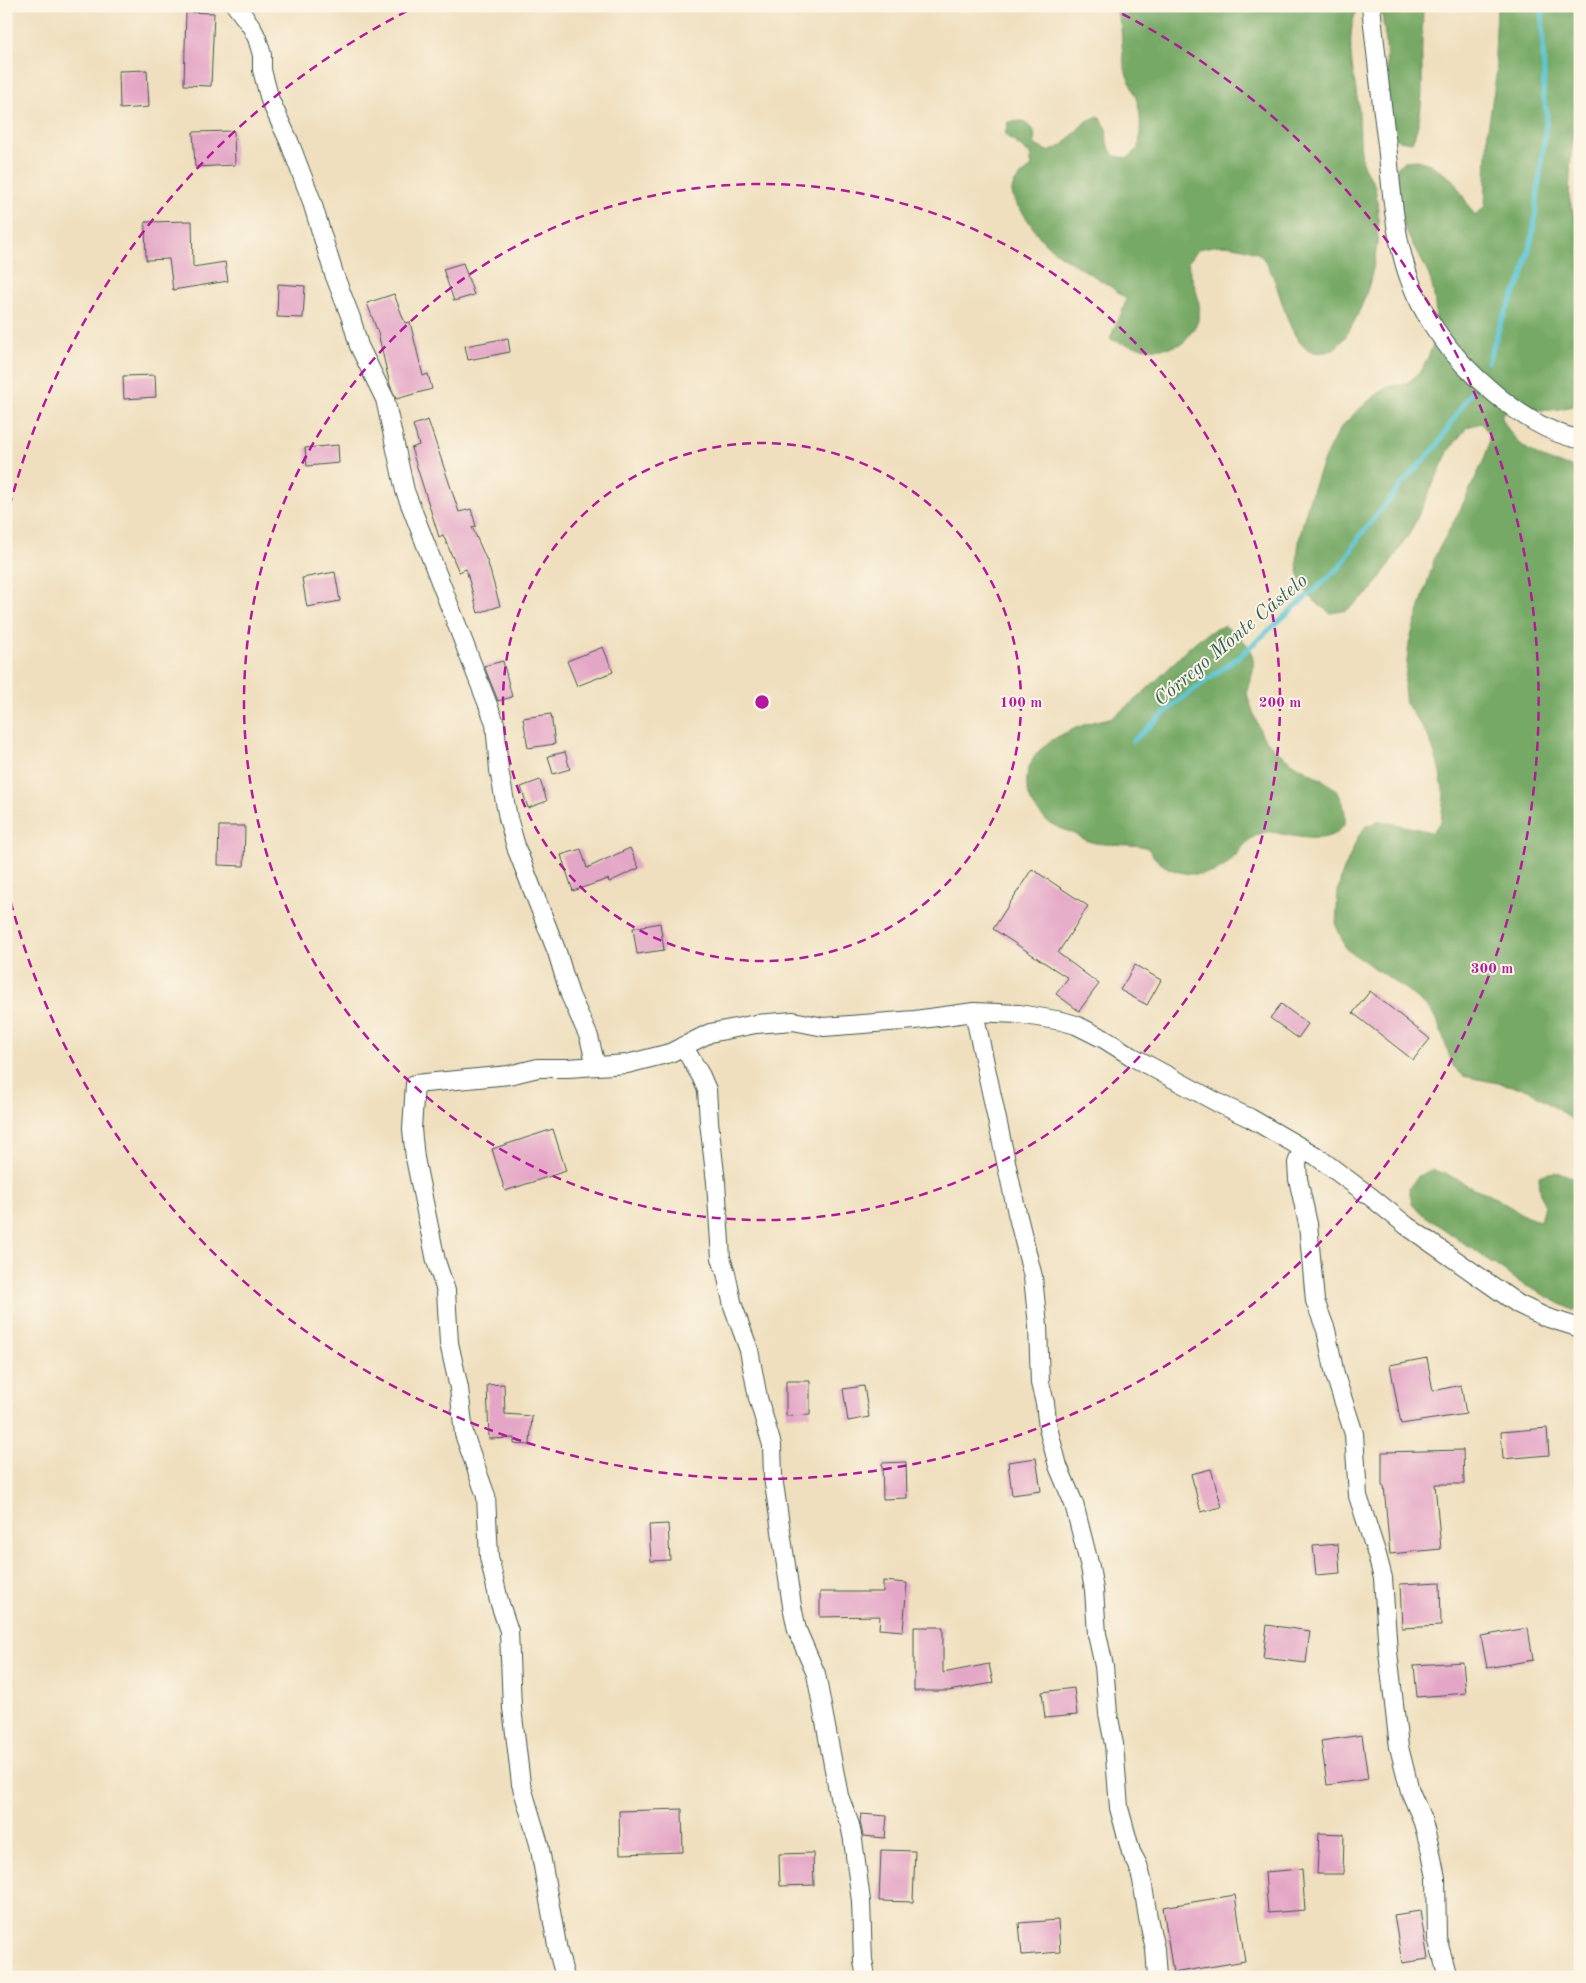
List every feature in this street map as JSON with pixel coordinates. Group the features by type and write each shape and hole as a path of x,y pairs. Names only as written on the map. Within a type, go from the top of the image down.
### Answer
{"street":[{"path":"236,6 251,26 257,38 262,55 262,70 270,100 312,199 334,274 351,318 359,346 385,399 405,490 495,723 499,770 508,818 517,850 557,952 568,988 589,1037 596,1066"},
{"path":"1371,6 1394,208 1402,255 1414,291 1438,334 1472,375 1517,412 1567,437 1580,440"},
{"path":"565,1977 558,1951 539,1844 522,1784 512,1708 509,1631 499,1600 489,1557 486,1496 464,1434 459,1388 449,1343 446,1291 436,1261 415,1158 412,1129 415,1084 509,1075 538,1068 627,1064 670,1053 710,1033 756,1024 793,1021 824,1027 915,1020 974,1012 1019,1014 1076,1025 1222,1105 1250,1118 1329,1165 1407,1226 1518,1304 1580,1328"},
{"path":"974,1012 1017,1213 1033,1276 1038,1326 1040,1384 1045,1403 1048,1428 1058,1466 1074,1504 1090,1567 1094,1590 1097,1634 1104,1666 1108,1713 1114,1744 1119,1808 1131,1852 1138,1865 1142,1880 1155,1949 1156,1977"},
{"path":"683,1046 707,1090 708,1122 716,1182 721,1258 733,1306 749,1350 758,1398 772,1445 773,1477 797,1630 816,1674 839,1796 850,1825 861,1901 863,1961 866,1977"},
{"path":"1302,1149 1298,1163 1298,1178 1308,1224 1315,1301 1326,1330 1335,1375 1354,1434 1358,1496 1377,1555 1382,1578 1399,1747 1410,1791 1422,1819 1430,1848 1436,1878 1437,1938 1448,1977"}],"green space":[{"path":"1114,6 1423,6 1422,93 1419,118 1412,142 1398,140 1388,130 1386,42 1382,15 1372,7 1358,7 1354,19 1351,32 1351,58 1359,111 1363,164 1375,187 1378,220 1376,255 1362,305 1348,333 1334,349 1314,352 1302,344 1293,331 1266,263 1257,253 1224,245 1210,246 1198,250 1188,261 1199,302 1199,316 1195,327 1182,344 1164,348 1146,348 1110,339 1126,299 1055,252 1037,233 1016,204 1012,193 1013,186 1032,167 1030,154 1005,135 1008,122 1023,121 1034,131 1035,145 1049,152 1063,145 1085,122 1098,116 1106,127 1107,143 1114,156 1128,158 1139,148 1139,110 1125,69 1121,29"},
{"path":"1497,6 1580,6 1578,106 1571,154 1569,197 1580,238 1580,330 1577,393 1572,406 1550,410 1536,410 1513,406 1501,415 1514,437 1532,452 1567,466 1580,468 1580,1125 1528,1089 1463,1076 1453,1066 1438,1023 1430,1010 1407,990 1346,949 1336,925 1341,877 1358,837 1366,826 1380,821 1432,832 1441,822 1444,795 1439,767 1430,740 1406,703 1404,688 1409,643 1436,554 1483,462 1488,448 1489,433 1481,423 1467,427 1448,452 1410,533 1372,590 1347,610 1331,613 1319,605 1302,584 1298,570 1297,556 1305,516 1328,450 1337,433 1351,417 1376,395 1389,387 1408,382 1418,374 1428,356 1435,337 1436,318 1431,280 1404,226 1394,170 1404,161 1417,160 1430,164 1453,180 1475,216 1485,206 1488,129 1497,70 1495,56"},
{"path":"1224,626 1241,638 1250,649 1253,670 1247,693 1262,735 1286,758 1334,789 1343,803 1345,824 1334,834 1322,838 1270,832 1258,834 1219,870 1196,874 1168,868 1143,846 1104,844 1089,841 1053,825 1041,816 1030,799 1027,789 1028,770 1032,760 1039,751 1057,737 1072,730 1115,716 1145,691 1195,642 1208,633"},
{"path":"1431,1170 1445,1173 1473,1188 1487,1193 1527,1217 1540,1221 1544,1205 1539,1176 1555,1172 1580,1181 1580,1314 1521,1283 1421,1213 1412,1203 1409,1188 1417,1177"}],"building":[{"path":"186,12 214,13 211,86 184,85"},
{"path":"147,70 149,107 120,109 119,71"},
{"path":"234,131 235,165 195,167 193,132"},
{"path":"192,221 193,267 225,262 228,281 173,290 169,259 146,260 145,222"},
{"path":"463,263 474,295 454,301 443,269"},
{"path":"278,284 305,286 303,318 277,317"},
{"path":"394,294 405,323 410,322 423,376 428,374 432,389 396,399 390,385 378,333 367,303"},
{"path":"508,338 510,352 468,360 465,346"},
{"path":"155,375 156,397 124,399 123,376"},
{"path":"428,420 459,512 471,509 476,526 472,527 488,563 500,606 478,613 466,569 459,572 443,535 439,537 411,448 419,445 413,425"},
{"path":"338,445 339,463 307,466 305,448"},
{"path":"335,572 340,601 307,607 302,578"},
{"path":"603,647 613,672 577,686 567,661"},
{"path":"503,661 512,697 498,701 484,666"},
{"path":"551,714 555,744 528,748 523,718"},
{"path":"565,752 570,769 553,774 548,756"},
{"path":"540,780 547,801 528,808 521,787"},
{"path":"219,826 245,826 244,866 218,865"},
{"path":"630,848 639,868 609,882 608,879 573,891 561,855 581,849 587,868"},
{"path":"1032,869 1088,906 1058,953 1099,984 1079,1011 1056,994 1068,978 993,929"},
{"path":"660,923 664,950 637,954 633,928"},
{"path":"1135,965 1161,980 1147,1005 1120,990"},
{"path":"1370,991 1430,1039 1413,1060 1353,1013"},
{"path":"1281,1004 1308,1024 1298,1038 1270,1018"},
{"path":"553,1129 566,1171 505,1191 492,1149"},
{"path":"1427,1358 1433,1391 1461,1385 1466,1414 1401,1424 1390,1365"},
{"path":"786,1381 810,1381 810,1415 786,1416"},
{"path":"504,1384 505,1414 532,1416 530,1445 514,1444 514,1438 489,1439 487,1385"},
{"path":"864,1386 869,1417 848,1421 843,1389"},
{"path":"1547,1428 1549,1455 1503,1459 1501,1432"},
{"path":"1463,1450 1464,1484 1435,1484 1441,1549 1390,1554 1384,1486 1382,1486 1382,1452"},
{"path":"1036,1458 1041,1491 1012,1495 1008,1462"},
{"path":"906,1462 907,1498 883,1499 882,1463"},
{"path":"1211,1469 1222,1507 1201,1512 1191,1474"},
{"path":"668,1524 670,1560 651,1561 649,1525"},
{"path":"1338,1544 1340,1573 1316,1575 1313,1546"},
{"path":"883,1581 907,1583 903,1631 879,1629 880,1616 820,1617 820,1592 883,1592"},
{"path":"1440,1582 1441,1626 1402,1628 1400,1584"},
{"path":"1267,1625 1310,1631 1306,1663 1263,1658"},
{"path":"914,1627 943,1627 943,1673 989,1664 993,1683 948,1691 914,1691"},
{"path":"1528,1628 1533,1660 1487,1668 1481,1636"},
{"path":"1463,1662 1466,1693 1417,1697 1414,1665"},
{"path":"1074,1688 1077,1715 1045,1718 1042,1692"},
{"path":"1362,1735 1368,1779 1327,1785 1321,1741"},
{"path":"682,1809 683,1852 620,1854 619,1811"},
{"path":"861,1814 887,1816 885,1838 863,1836 860,1822"},
{"path":"1319,1833 1344,1834 1343,1874 1317,1874"},
{"path":"881,1850 915,1851 913,1902 879,1901"},
{"path":"813,1853 814,1885 780,1886 779,1854"},
{"path":"1302,1869 1305,1910 1268,1913 1265,1872"},
{"path":"1235,1895 1245,1961 1173,1973 1163,1907"},
{"path":"1420,1911 1428,1959 1402,1963 1394,1915"},
{"path":"1058,1920 1060,1952 1022,1955 1019,1923"}],"waterway":[{"name":"Córrego Monte Castelo","path":"1488,362 1501,322 1522,278 1533,233 1547,116 1543,95 1542,6"},
{"name":"Córrego Monte Castelo","path":"1133,741 1177,702 1241,655 1342,565 1359,537 1407,478 1436,447 1471,392"}]}
